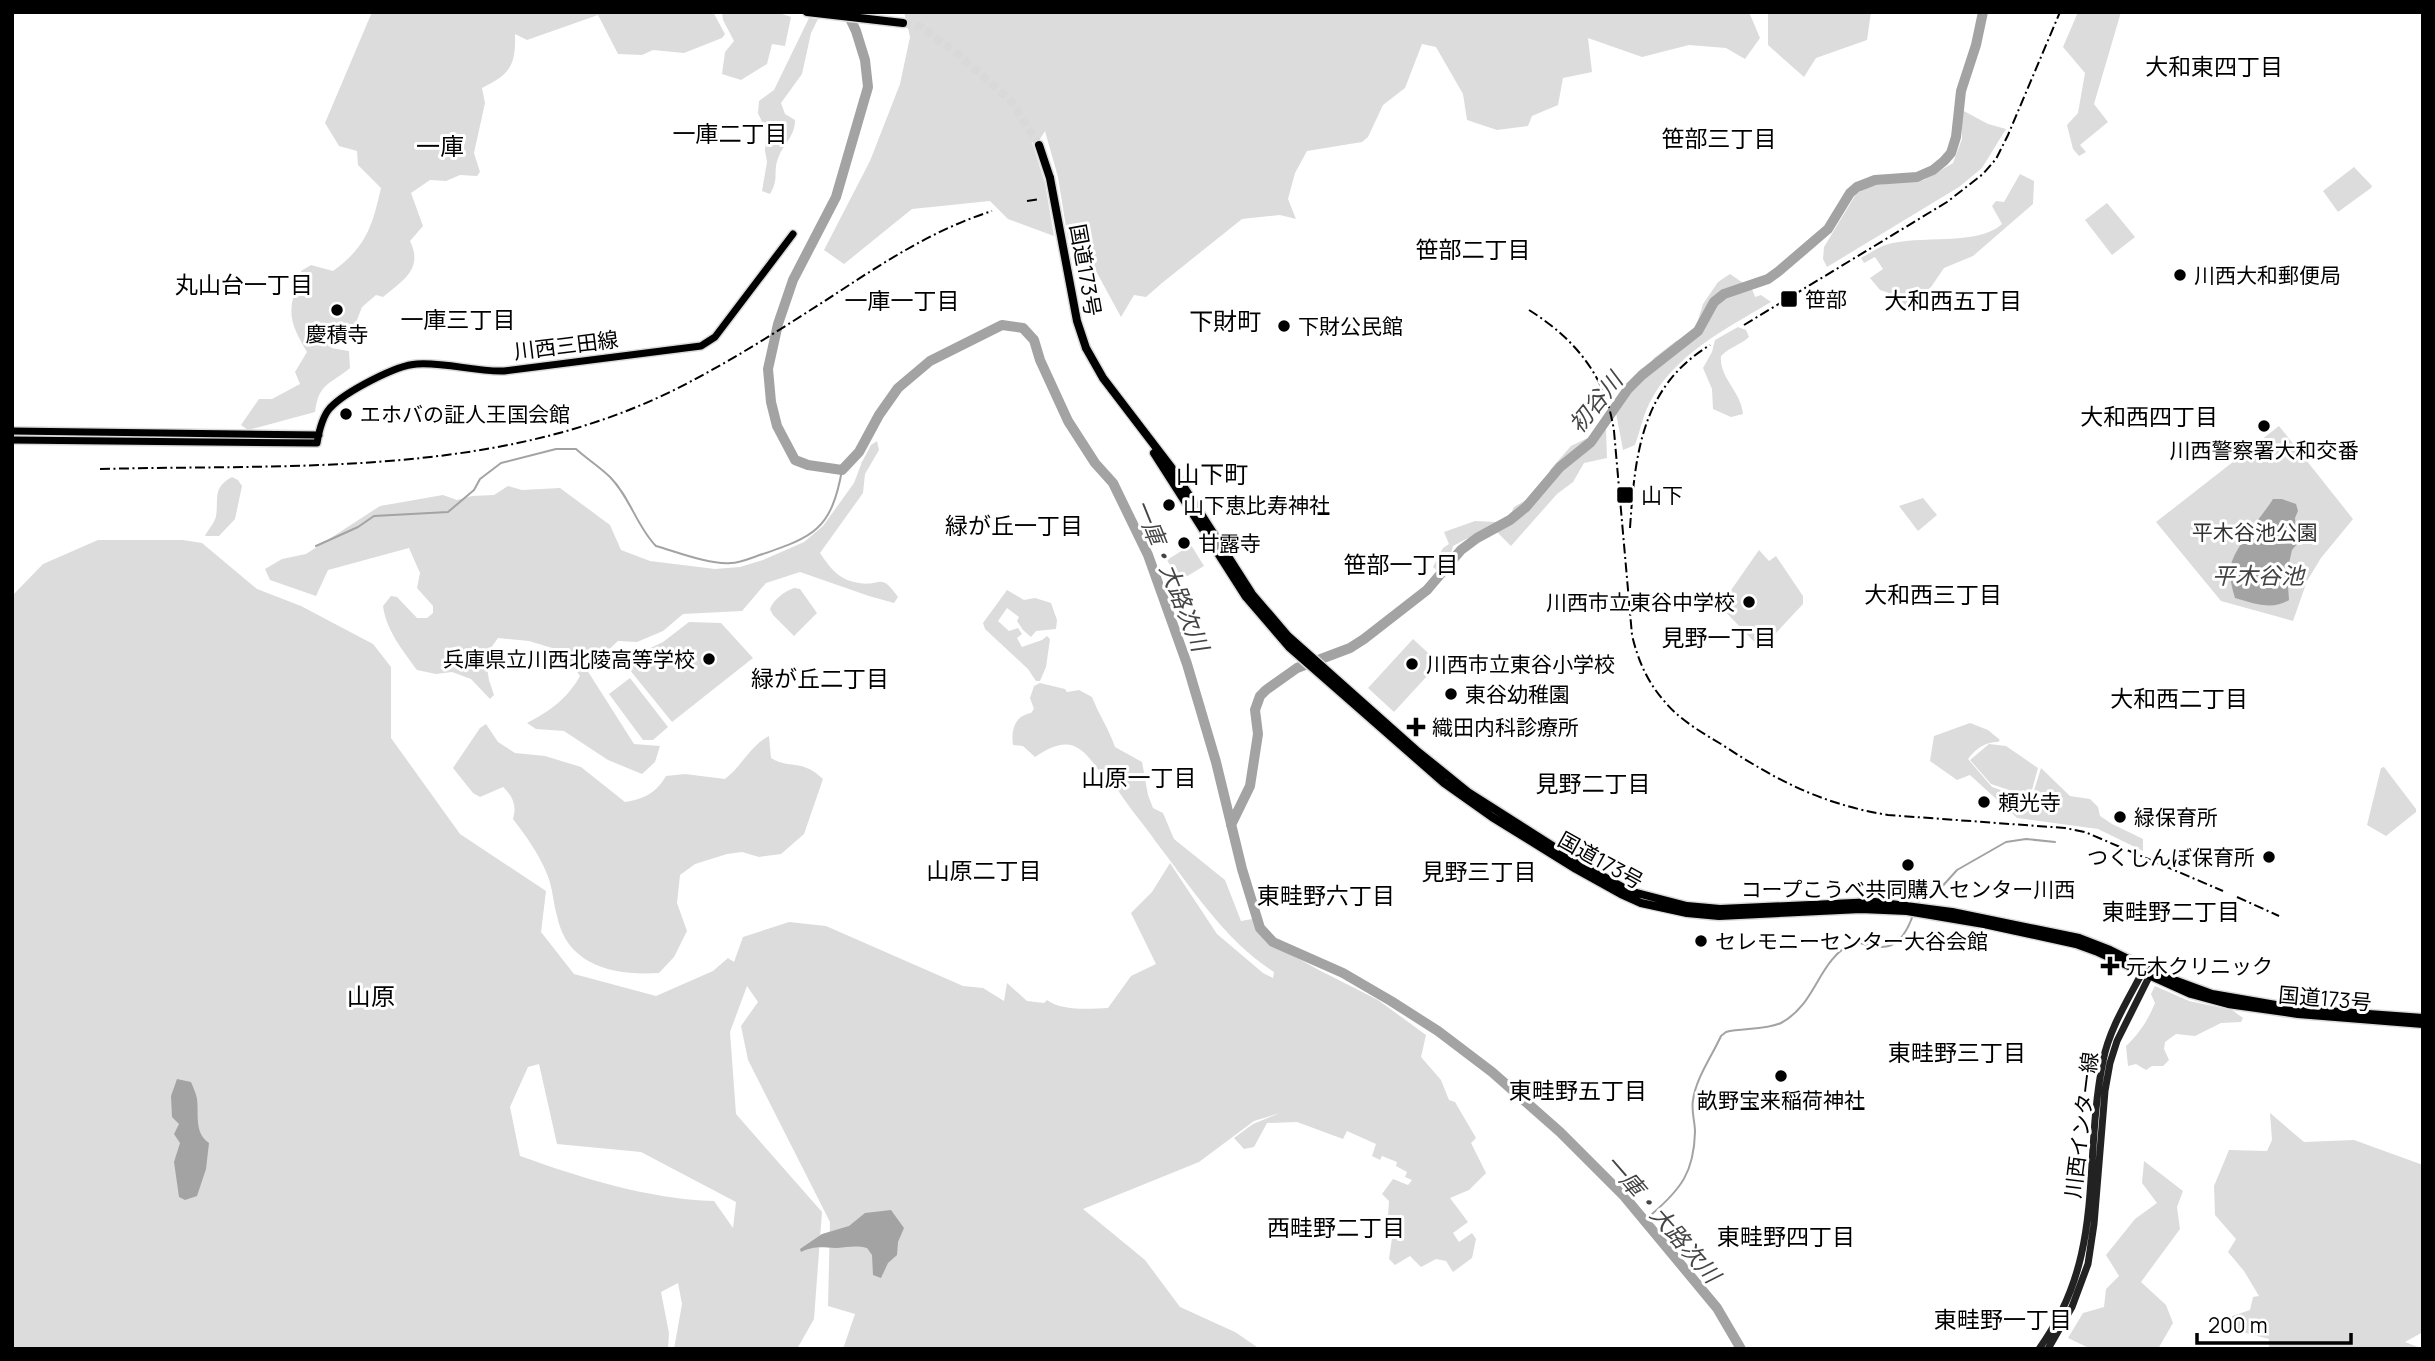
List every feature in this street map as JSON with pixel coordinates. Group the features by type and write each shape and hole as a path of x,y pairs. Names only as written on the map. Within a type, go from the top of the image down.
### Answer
{"highway":[{"path":"807,12 899,23"},
{"name":"国道173号","path":"1039,145 1050,178 1077,321 1086,348 1116,395 1171,467 1252,594 1306,657 1416,750 1468,792 1581,864 1629,891 1687,906 1720,909 1835,903 1909,905 2079,938 2110,950 2147,973 2191,994 2239,1006 2298,1014 2423,1024"},
{"name":"国道173号","path":"2147,973 2212,994 2264,1004 2423,1018"}],"main road":[{"name":"川西三田線","path":"318,439 323,420 331,407 353,391 404,366 419,364 491,372 705,345 725,326 793,234"},
{"path":"12,431 318,439"},
{"path":"12,440 318,439"},
{"name":"川西インター線","path":"2039,1349 2054,1329 2067,1303 2082,1259 2104,1076 2147,973"},
{"name":"川西インター線","path":"2048,1349 2072,1307 2088,1264 2094,1224 2099,1131"}],"green space":[{"path":"372,12 713,12 725,34 722,38 684,53 653,50 642,55 618,54 598,15 527,40 515,34 514,54 509,68 482,88 485,103 474,153 480,172 477,176 460,175 446,181 430,180 411,193 423,226 410,241 414,251 413,267 404,280 383,297 376,295 362,307 355,325 337,335 331,348 349,351 350,368 326,385 319,395 315,412 248,430 241,425 259,399 272,399 300,384 295,372 307,352 296,330 291,309 301,271 311,265 333,271 353,253 371,225 381,188 358,165 357,151 339,146 325,123"},
{"path":"722,12 776,12 791,17 785,46 772,44 767,64 741,80 722,74 725,52 734,41 723,20"},
{"path":"904,12 1749,12 1760,38 1745,59 1726,48 1689,45 1642,57 1588,38 1592,72 1563,78 1558,105 1532,116 1528,126 1497,130 1467,120 1463,94 1436,47 1422,44 1405,88 1383,105 1368,137 1362,142 1307,151 1295,173 1288,199 1296,219 1280,215 1242,219 1146,297 1134,295 1121,317 1091,262 1072,240 1068,239 1058,177 1045,131 1040,139 1032,142 1045,183 1054,236 1008,219 990,201 912,209 844,264 824,250 870,161 900,84 910,37"},
{"path":"1768,12 1871,12 1867,40 1816,58 1804,77 1768,45"},
{"path":"2078,12 2121,12 2094,104 2108,122 2080,145 2086,152 2079,156 2073,149 2067,125 2078,113 2085,73 2063,47"},
{"path":"809,18 818,19 811,33 802,74 781,103 785,114 795,120 795,126 777,161 775,183 770,194 762,191 767,162 766,131 758,113 759,101 774,90"},
{"path":"1962,110 1988,124 2006,129 1982,168 1959,187 1827,267 1823,259 1824,247 1856,194 1868,186 1924,180 1953,163 1962,139"},
{"path":"2354,167 2372,186 2338,212 2323,191"},
{"path":"2020,174 2034,181 2033,204 1973,256 1944,268 1931,287 1900,312 1889,293 1880,290 1870,278 1883,269 1875,257 1864,263 1861,258 1882,246 1899,242 1963,238 1991,231 2002,224 1992,206 1996,201 2004,202"},
{"path":"2107,203 2135,237 2112,255 2085,220"},
{"path":"1730,274 1752,289 1755,297 1761,295 1771,302 1703,344 1672,371 1649,404 1635,445 1623,450 1616,413 1654,358 1687,336 1696,326 1703,304 1718,282"},
{"path":"1738,327 1746,330 1749,337 1721,356 1723,371 1738,398 1743,414 1731,417 1713,409 1712,389 1703,368 1715,340"},
{"name":"平木谷池公園","path":"2279,426 2353,519 2321,558 2307,581 2293,621 2221,601 2156,522"},
{"path":"1606,429 1607,458 1584,463 1573,482 1557,494 1511,546 1497,532 1478,540 1468,538 1453,546 1450,557 1439,572 1433,567 1443,548 1449,544 1444,532 1475,521 1497,522 1510,515 1514,507 1547,488 1550,470 1571,446"},
{"path":"877,441 879,450 865,474 863,493 820,553 831,568 846,579 866,584 887,584 898,597 894,603 800,572 766,583 742,611 683,614 663,631 637,642 618,641 587,670 634,744 660,746 655,762 642,774 608,760 564,731 536,729 527,723 557,704 580,676 562,651 529,641 498,638 485,656 494,695 490,699 471,679 452,672 436,674 417,670 391,632 383,606 391,596 397,597 417,618 427,618 433,613 433,606 417,588 420,573 409,548 328,570 316,596 270,580 265,569 282,559 306,554 380,506 443,495 457,500 494,495 508,486 522,490 560,488 610,525 621,550 650,561 715,569 740,567 804,542 823,526 854,483 871,445"},
{"path":"232,477 242,486 235,519 219,536 205,536 215,519 219,489"},
{"path":"1923,498 1937,515 1918,531 1899,506"},
{"path":"98,540 183,540 202,543 257,589 301,606 373,644 391,667 391,738 460,834 546,891 541,932 574,974 656,996 713,971 728,958 734,962 743,937 789,922 826,926 963,986 983,988 1004,1001 1007,983 1027,1001 1044,1003 1047,1000 1060,1006 1076,1008 1108,1008 1131,976 1156,964 1131,913 1152,892 1170,863 1217,934 1263,973 1273,978 1274,972 1224,929 1126,802 1110,777 1104,778 1082,751 1067,744 1058,745 1035,757 1023,746 1013,745 1017,721 1034,709 1030,698 1034,686 1040,683 1065,689 1067,692 1079,690 1092,697 1115,747 1142,762 1153,808 1163,813 1174,839 1225,880 1241,921 1252,919 1264,939 1378,1000 1426,1035 1421,1057 1441,1080 1449,1100 1455,1102 1476,1138 1471,1143 1486,1173 1469,1190 1450,1198 1468,1222 1453,1233 1459,1242 1472,1233 1476,1239 1472,1258 1453,1272 1446,1261 1436,1259 1421,1267 1410,1256 1395,1265 1389,1259 1394,1224 1388,1216 1389,1201 1382,1194 1393,1179 1408,1185 1412,1180 1405,1177 1407,1172 1396,1166 1397,1162 1382,1156 1380,1160 1372,1156 1376,1144 1347,1131 1343,1139 1297,1122 1267,1123 1254,1147 1244,1149 1234,1138 1253,1124 1280,1113 1254,1121 1199,1162 1083,1209 1145,1260 1180,1307 1235,1332 1260,1349 843,1349 855,1314 828,1306 830,1222 748,1060 741,1026 758,1002 747,986 730,1032 736,1114 822,1212 814,1319 797,1349 674,1349 682,1304 678,1283 661,1292 669,1333 668,1349 12,1349 12,596 43,564","holes":["539,1064 557,1144 641,1152 736,1202 733,1228 714,1201 640,1192 520,1156 510,1107 528,1067"]},
{"path":"1191,545 1204,566 1179,581 1167,560"},
{"path":"1759,550 1769,561 1776,556 1803,596 1803,604 1761,649 1720,606"},
{"path":"794,588 800,589 817,613 794,636 770,609 780,596"},
{"path":"1007,590 1024,600 1035,598 1051,603 1057,620 1056,629 1036,631 1031,637 1017,621 1019,617 1007,608 998,621 1009,631 1018,628 1022,634 1017,638 1022,647 1047,636 1050,639 1046,667 1040,681 1036,681 1028,669 985,629 983,623"},
{"path":"689,622 721,623 753,658 672,722 625,664 638,654 663,642"},
{"path":"1413,639 1439,663 1394,712 1368,688"},
{"path":"630,678 668,727 653,740 643,740 609,694"},
{"path":"1970,723 1988,730 2000,740 1981,747 1968,759 1992,787 2025,798 2032,797 2041,768 2070,796 2090,799 2098,807 2100,816 2143,839 2143,851 2098,829 2017,818 1970,775 1957,780 1930,761 1934,736"},
{"path":"486,724 498,742 515,753 545,756 581,767 625,802 649,794 666,776 685,774 725,779 769,736 771,758 802,766 823,779 804,834 781,854 759,857 742,852 727,854 695,864 680,875 677,903 687,931 674,957 659,973 625,972 595,964 582,957 562,933 551,884 536,852 513,819 514,806 506,790 503,787 480,797 473,793 453,768 480,728"},
{"path":"1989,744 2006,746 2038,768 2030,797 1991,784 1970,760"},
{"path":"2384,767 2416,809 2416,812 2386,836 2367,825 2381,768"},
{"path":"2155,986 2189,1001 2232,1010 2243,1018 2241,1022 2221,1023 2195,1036 2176,1034 2165,1042 2164,1049 2169,1060 2163,1066 2152,1066 2146,1070 2136,1064 2128,1066 2126,1046 2139,1031 2155,1003 2151,994"},
{"path":"2270,1113 2304,1142 2354,1140 2423,1165 2423,1332 2405,1342 2423,1349 2269,1349 2269,1339 2231,1329 2232,1316 2250,1310 2253,1297 2259,1296 2244,1271 2228,1252 2236,1239 2215,1215 2214,1186 2229,1150 2267,1151 2272,1140"},
{"path":"2144,1161 2183,1191 2177,1207 2180,1229 2141,1282 2166,1305 2173,1323 2158,1349 2091,1349 2068,1338 2083,1313 2104,1307 2106,1289 2119,1276 2106,1255 2135,1219 2157,1203 2142,1183"}],"water":[{"name":"平木谷池","path":"2273,499 2296,504 2297,544 2292,550 2287,572 2289,600 2269,606 2235,598 2230,570 2242,543"},
{"path":"177,1079 191,1082 197,1099 199,1129 209,1143 206,1169 197,1196 185,1200 179,1197 174,1162 180,1143 174,1134 179,1124 172,1117 171,1096"},
{"path":"891,1210 904,1228 898,1242 897,1255 888,1263 881,1278 873,1275 872,1255 867,1248 819,1247 801,1252 800,1249 822,1234 849,1226 865,1213"}],"waterway":[{"name":"一庫・大路次川","path":"847,12 865,60 868,87 836,197 793,280 778,324 768,369 771,402 777,426 795,460 808,465 842,470 859,452 879,415 898,388 930,361 1002,325 1023,328 1034,340 1040,360 1068,421 1095,463 1113,483 1148,555 1187,664 1260,928 1273,942 1343,973 1391,1001 1438,1031 1492,1072 1560,1132 1624,1196 1717,1308 1741,1349"},
{"name":"初谷川","path":"1231,825 1250,786 1258,734 1255,710 1260,696 1266,690 1297,668 1350,648 1364,639 1427,590 1461,550 1526,507 1560,467 1591,442 1628,389 1698,331 1714,302 1724,294 1768,279 1779,271 1828,229 1850,193 1857,187 1875,180 1917,177 1933,170 1944,161 1951,153 1956,137 1961,91 1976,45 1983,12"},
{"path":"316,546 358,527 374,516 448,512 474,490 480,479 501,463 556,449 576,449 617,485 656,546 704,560 734,563 792,543 816,529 832,507 842,470"},
{"path":"1917,903 1923,897 1939,890 1957,870 2006,842 2026,839 2055,842"},
{"path":"1651,1228 1652,1214 1678,1188 1689,1169 1694,1146 1695,1092 1721,1036 1726,1032 1781,1023 1803,1005 1824,970 1842,949 1855,941 1875,947 1891,945 1903,935 1913,915"}],"tunnel":[{"path":"903,23 921,27 959,55 1011,101 1039,145"}],"railway":[{"path":"1744,325 1947,202 1983,174 1996,159 2008,135 2060,12"},
{"path":"1027,201 1040,199"},
{"path":"100,469 391,461 462,453 533,440 602,420 670,392 754,346 910,247 950,227 992,211"},
{"path":"1529,310 1561,333 1574,347 1596,376 1604,393 1614,431 1632,635 1649,679 1659,695 1677,714 1761,769 1800,789 1841,804 1888,815 2065,828 2085,832 2223,891"},
{"path":"1630,528 1639,449 1656,402 1669,381 1687,362 1710,345"},
{"path":"2237,897 2279,916"}],"place":[{"name":"川西大和郵便局","path":"2180,275"},
{"name":"笹部","path":"1789,299"},
{"name":"慶積寺","path":"337,310"},
{"name":"下財公民館","path":"1284,326"},
{"name":"エホバの証人王国会館","path":"346,414"},
{"name":"川西警察署大和交番","path":"2264,426"},
{"name":"山下","path":"1625,495"},
{"name":"山下恵比寿神社","path":"1169,505"},
{"name":"甘露寺","path":"1184,543"},
{"name":"川西市立東谷中学校","path":"1749,602"},
{"name":"兵庫県立川西北陵高等学校","path":"709,659"},
{"name":"川西市立東谷小学校","path":"1412,664"},
{"name":"東谷幼稚園","path":"1451,694"},
{"name":"織田内科診療所","path":"1416,727"},
{"name":"頼光寺","path":"1984,802"},
{"name":"緑保育所","path":"2120,817"},
{"name":"つくしんぼ保育所","path":"2269,857"},
{"name":"コープこうべ共同購入センター川西","path":"1908,865"},
{"name":"セレモニーセンター大谷会館","path":"1701,941"},
{"name":"元木クリニック","path":"2110,966"},
{"name":"畝野宝来稲荷神社","path":"1781,1076"}],"district":[{"name":"大和東四丁目","path":"2214,66"},
{"name":"一庫二丁目","path":"730,133"},
{"name":"笹部三丁目","path":"1719,138"},
{"name":"一庫","path":"440,145"},
{"name":"笹部二丁目","path":"1473,249"},
{"name":"丸山台一丁目","path":"244,284"},
{"name":"一庫一丁目","path":"902,300"},
{"name":"大和西五丁目","path":"1953,300"},
{"name":"一庫三丁目","path":"458,319"},
{"name":"下財町","path":"1225,320"},
{"name":"大和西四丁目","path":"2149,416"},
{"name":"山下町","path":"1212,473"},
{"name":"緑が丘一丁目","path":"1014,525"},
{"name":"笹部一丁目","path":"1401,564"},
{"name":"大和西三丁目","path":"1933,594"},
{"name":"見野一丁目","path":"1719,637"},
{"name":"緑が丘二丁目","path":"820,678"},
{"name":"大和西二丁目","path":"2179,698"},
{"name":"山原一丁目","path":"1139,777"},
{"name":"見野二丁目","path":"1593,783"},
{"name":"山原二丁目","path":"984,870"},
{"name":"見野三丁目","path":"1479,871"},
{"name":"東畦野六丁目","path":"1326,895"},
{"name":"東畦野二丁目","path":"2171,911"},
{"name":"山原","path":"371,995"},
{"name":"東畦野三丁目","path":"1957,1052"},
{"name":"東畦野五丁目","path":"1578,1090"},
{"name":"西畦野二丁目","path":"1336,1227"},
{"name":"東畦野四丁目","path":"1786,1236"},
{"name":"東畦野一丁目","path":"2003,1319"}]}
